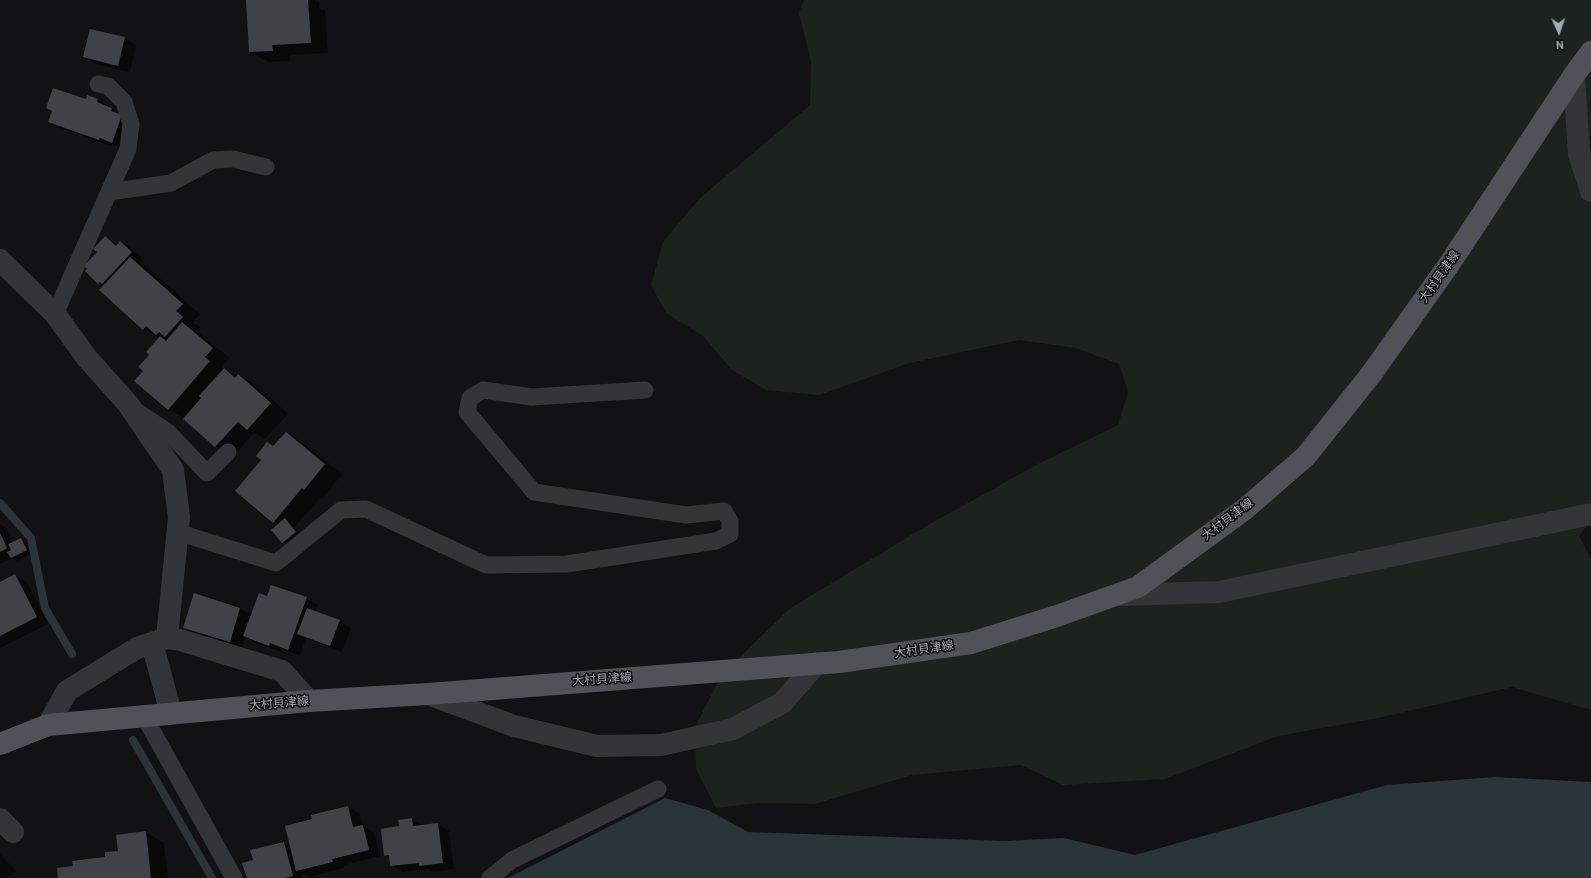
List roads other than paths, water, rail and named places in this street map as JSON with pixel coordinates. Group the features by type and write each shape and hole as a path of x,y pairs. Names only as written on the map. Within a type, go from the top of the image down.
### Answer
{"main road":[{"name":"大村貝津線","path":"0,744 48,725 309,701 428,694 839,662 971,643 1057,616 1138,587 1238,514 1306,456 1372,373 1446,269 1574,75 1591,52"}],"street":[{"path":"1574,75 1579,154 1591,191"},
{"path":"0,260 55,314 87,358 130,406 173,470 179,517 160,641 171,713"},
{"path":"1115,595 1219,592 1591,514"},
{"path":"48,725 68,691 137,648 160,641 180,640 282,671 309,701"},
{"path":"428,694 514,726 597,746 661,745 733,729 782,703 817,663"}],"lane":[{"path":"55,314 128,149 131,124 124,102 108,86 98,84"},
{"path":"109,192 171,184 213,160 233,159 266,167"},
{"path":"177,532 276,563 341,510 366,509 486,564 567,564 716,541 730,534 730,521 724,511 686,515 534,492 467,412 470,398 483,390 532,397 645,390"},
{"path":"130,406 168,432 207,473 228,452"},
{"path":"144,716 234,878"},
{"path":"490,878 512,860 658,789"}],"waterway":[{"path":"0,503 31,538 45,608 72,654"},
{"path":"133,740 212,878"}]}
